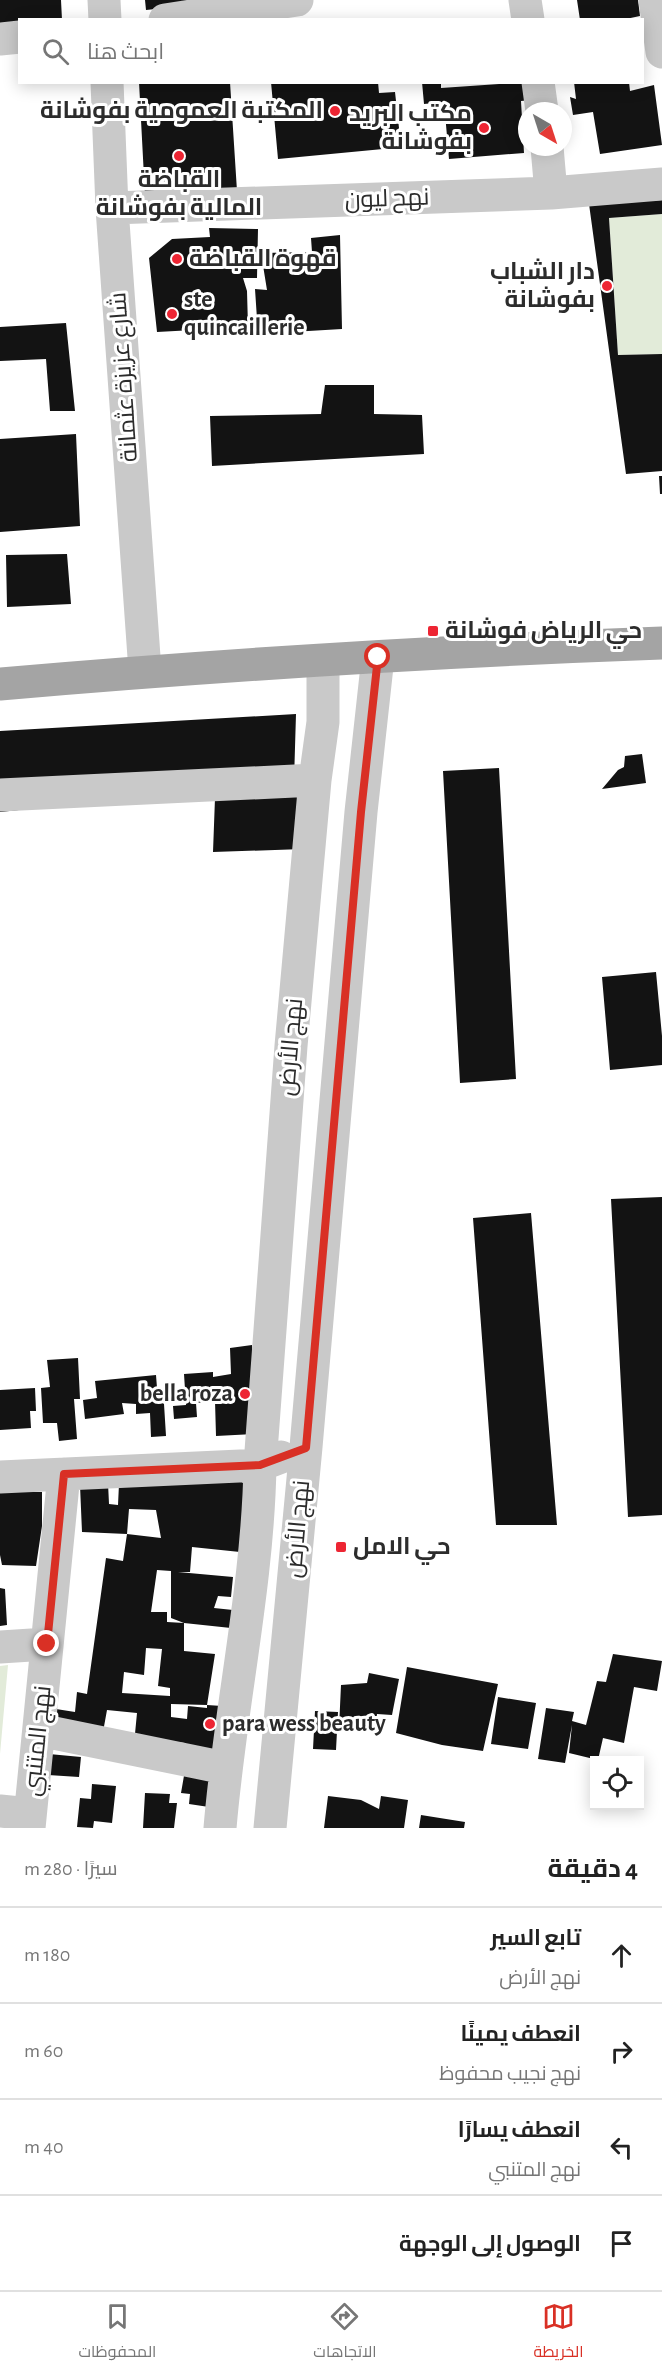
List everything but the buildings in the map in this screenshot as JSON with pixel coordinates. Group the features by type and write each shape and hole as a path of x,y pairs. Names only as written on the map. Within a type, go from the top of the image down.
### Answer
{"main road":[{"path":"0,684 144,671 519,648 662,643"}],"street":[{"path":"104,0 105,18"},
{"path":"178,18 297,0"},
{"path":"525,0 528,18"},
{"path":"655,0 662,52"},
{"path":"0,39 18,37"},
{"name":"شارع عزيزة عثمانة","path":"107,84 112,208 144,671"},
{"path":"538,84 541,102"},
{"path":"548,156 551,193"},
{"name":"نهح ليون","path":"112,208 551,193 662,184"},
{"name":"نهج الأرض","path":"270,1828 306,1448 361,812 378,657"},
{"name":"نهج الأرض","path":"220,1828 225,1768 259,1518 260,1465 290,1057 315,780 323,722 323,661"},
{"path":"0,795 315,780"},
{"path":"0,1477 260,1465 306,1448"},
{"name":"نهج المتنبي","path":"20,1817 39,1730 64,1474"},
{"path":"0,1647 47,1644"},
{"path":"39,1730 225,1768"}],"green space":[{"path":"662,214 662,354 618,355 609,218"},
{"path":"8,1665 0,1754 0,1666"}],"place":[{"name":"المكتبة العمومية بفوشانة","path":"335,111"},
{"name":"مكتب البريد بفوشانة","path":"484,128"},
{"name":"القباضة المالية بفوشانة","path":"179,156"},
{"name":"قهوة القباضة","path":"177,259"},
{"name":"دار الشباب بفوشانة","path":"607,286"},
{"name":"ste quincaillerie","path":"172,314"},
{"name":"حي الرياض فوشانة","path":"433,631"},
{"name":"bella roza","path":"245,1394"},
{"name":"حي الامل","path":"341,1547"},
{"name":"para wess beauty","path":"210,1724"}],"route":[{"path":"47,1644 64,1474 260,1465 306,1448 361,812 378,657"}]}
